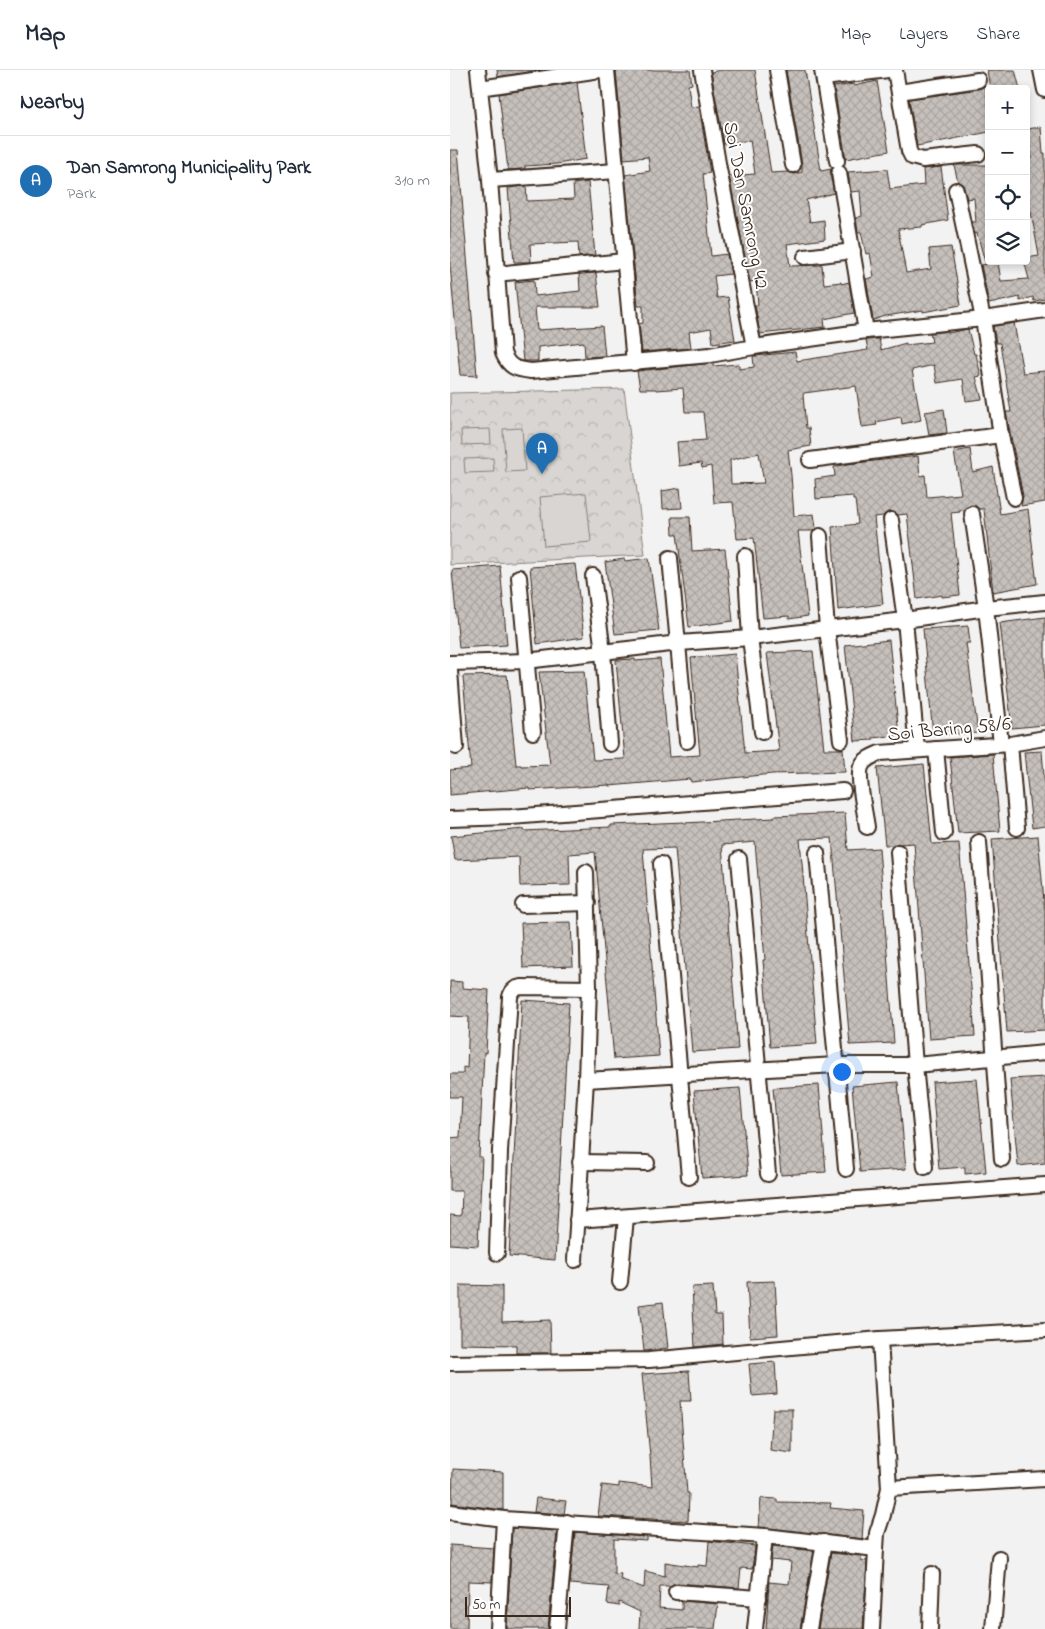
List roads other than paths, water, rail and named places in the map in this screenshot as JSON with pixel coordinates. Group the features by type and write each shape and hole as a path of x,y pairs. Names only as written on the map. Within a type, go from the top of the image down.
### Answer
{"street":[{"path":"478,70 490,180 503,353 507,362 516,369 531,371 710,356 754,347 866,331 983,319 1045,310"},
{"path":"480,88 600,70"},
{"path":"607,70 634,363"},
{"name":"Soi Dan Samrong 42","path":"702,70 719,170 754,347"},
{"path":"777,70 793,165"},
{"path":"866,331 823,74 888,70"},
{"path":"895,70 909,151 912,157 923,160 978,154"},
{"path":"1041,70 1045,90"},
{"path":"899,92 978,80"},
{"path":"490,180 616,171"},
{"path":"956,190 983,319 1001,435 1014,498"},
{"path":"805,257 853,251"},
{"path":"496,274 624,261"},
{"path":"810,460 1001,435"},
{"path":"972,514 1016,828"},
{"path":"891,520 906,620 917,749"},
{"path":"820,536 827,629 841,740"},
{"path":"745,556 750,638 762,732"},
{"path":"670,558 679,643 686,741"},
{"path":"593,576 603,652 610,744"},
{"path":"519,577 533,732"},
{"path":"450,663 526,661 679,643 750,638 1045,602"},
{"path":"450,670 456,748"},
{"name":"Soi Baring 58/6","path":"867,827 860,776 861,765 869,758 880,753 1005,744 1045,738"},
{"path":"936,749 944,833"},
{"path":"450,819 511,817 843,791"},
{"path":"978,842 1002,1159"},
{"path":"898,852 925,1167"},
{"path":"817,853 846,1170"},
{"path":"739,859 768,1174"},
{"path":"661,864 689,1177"},
{"path":"575,1260 586,1080 589,988 586,872"},
{"path":"523,905 588,903"},
{"path":"497,1253 500,1151 510,997 512,991 515,988 522,987 589,988"},
{"path":"586,1080 836,1065 915,1065 1045,1053"},
{"path":"580,1162 647,1163"},
{"path":"577,1220 1045,1185"},
{"path":"620,1282 626,1216"},
{"path":"450,1363 649,1360 880,1339 1045,1330"},
{"path":"872,1629 877,1533 884,1514 889,1488 880,1339"},
{"path":"889,1488 1045,1479"},
{"path":"450,1512 504,1519 765,1536 876,1549"},
{"path":"498,1629 504,1519"},
{"path":"557,1629 567,1522"},
{"path":"755,1629 765,1536"},
{"path":"809,1629 824,1542"},
{"path":"993,1629 999,1558"},
{"path":"930,1629 932,1574"},
{"path":"676,1592 759,1598"}],"place":[{"name":"Dan Samrong Municipality Park","path":"542,474"}]}
